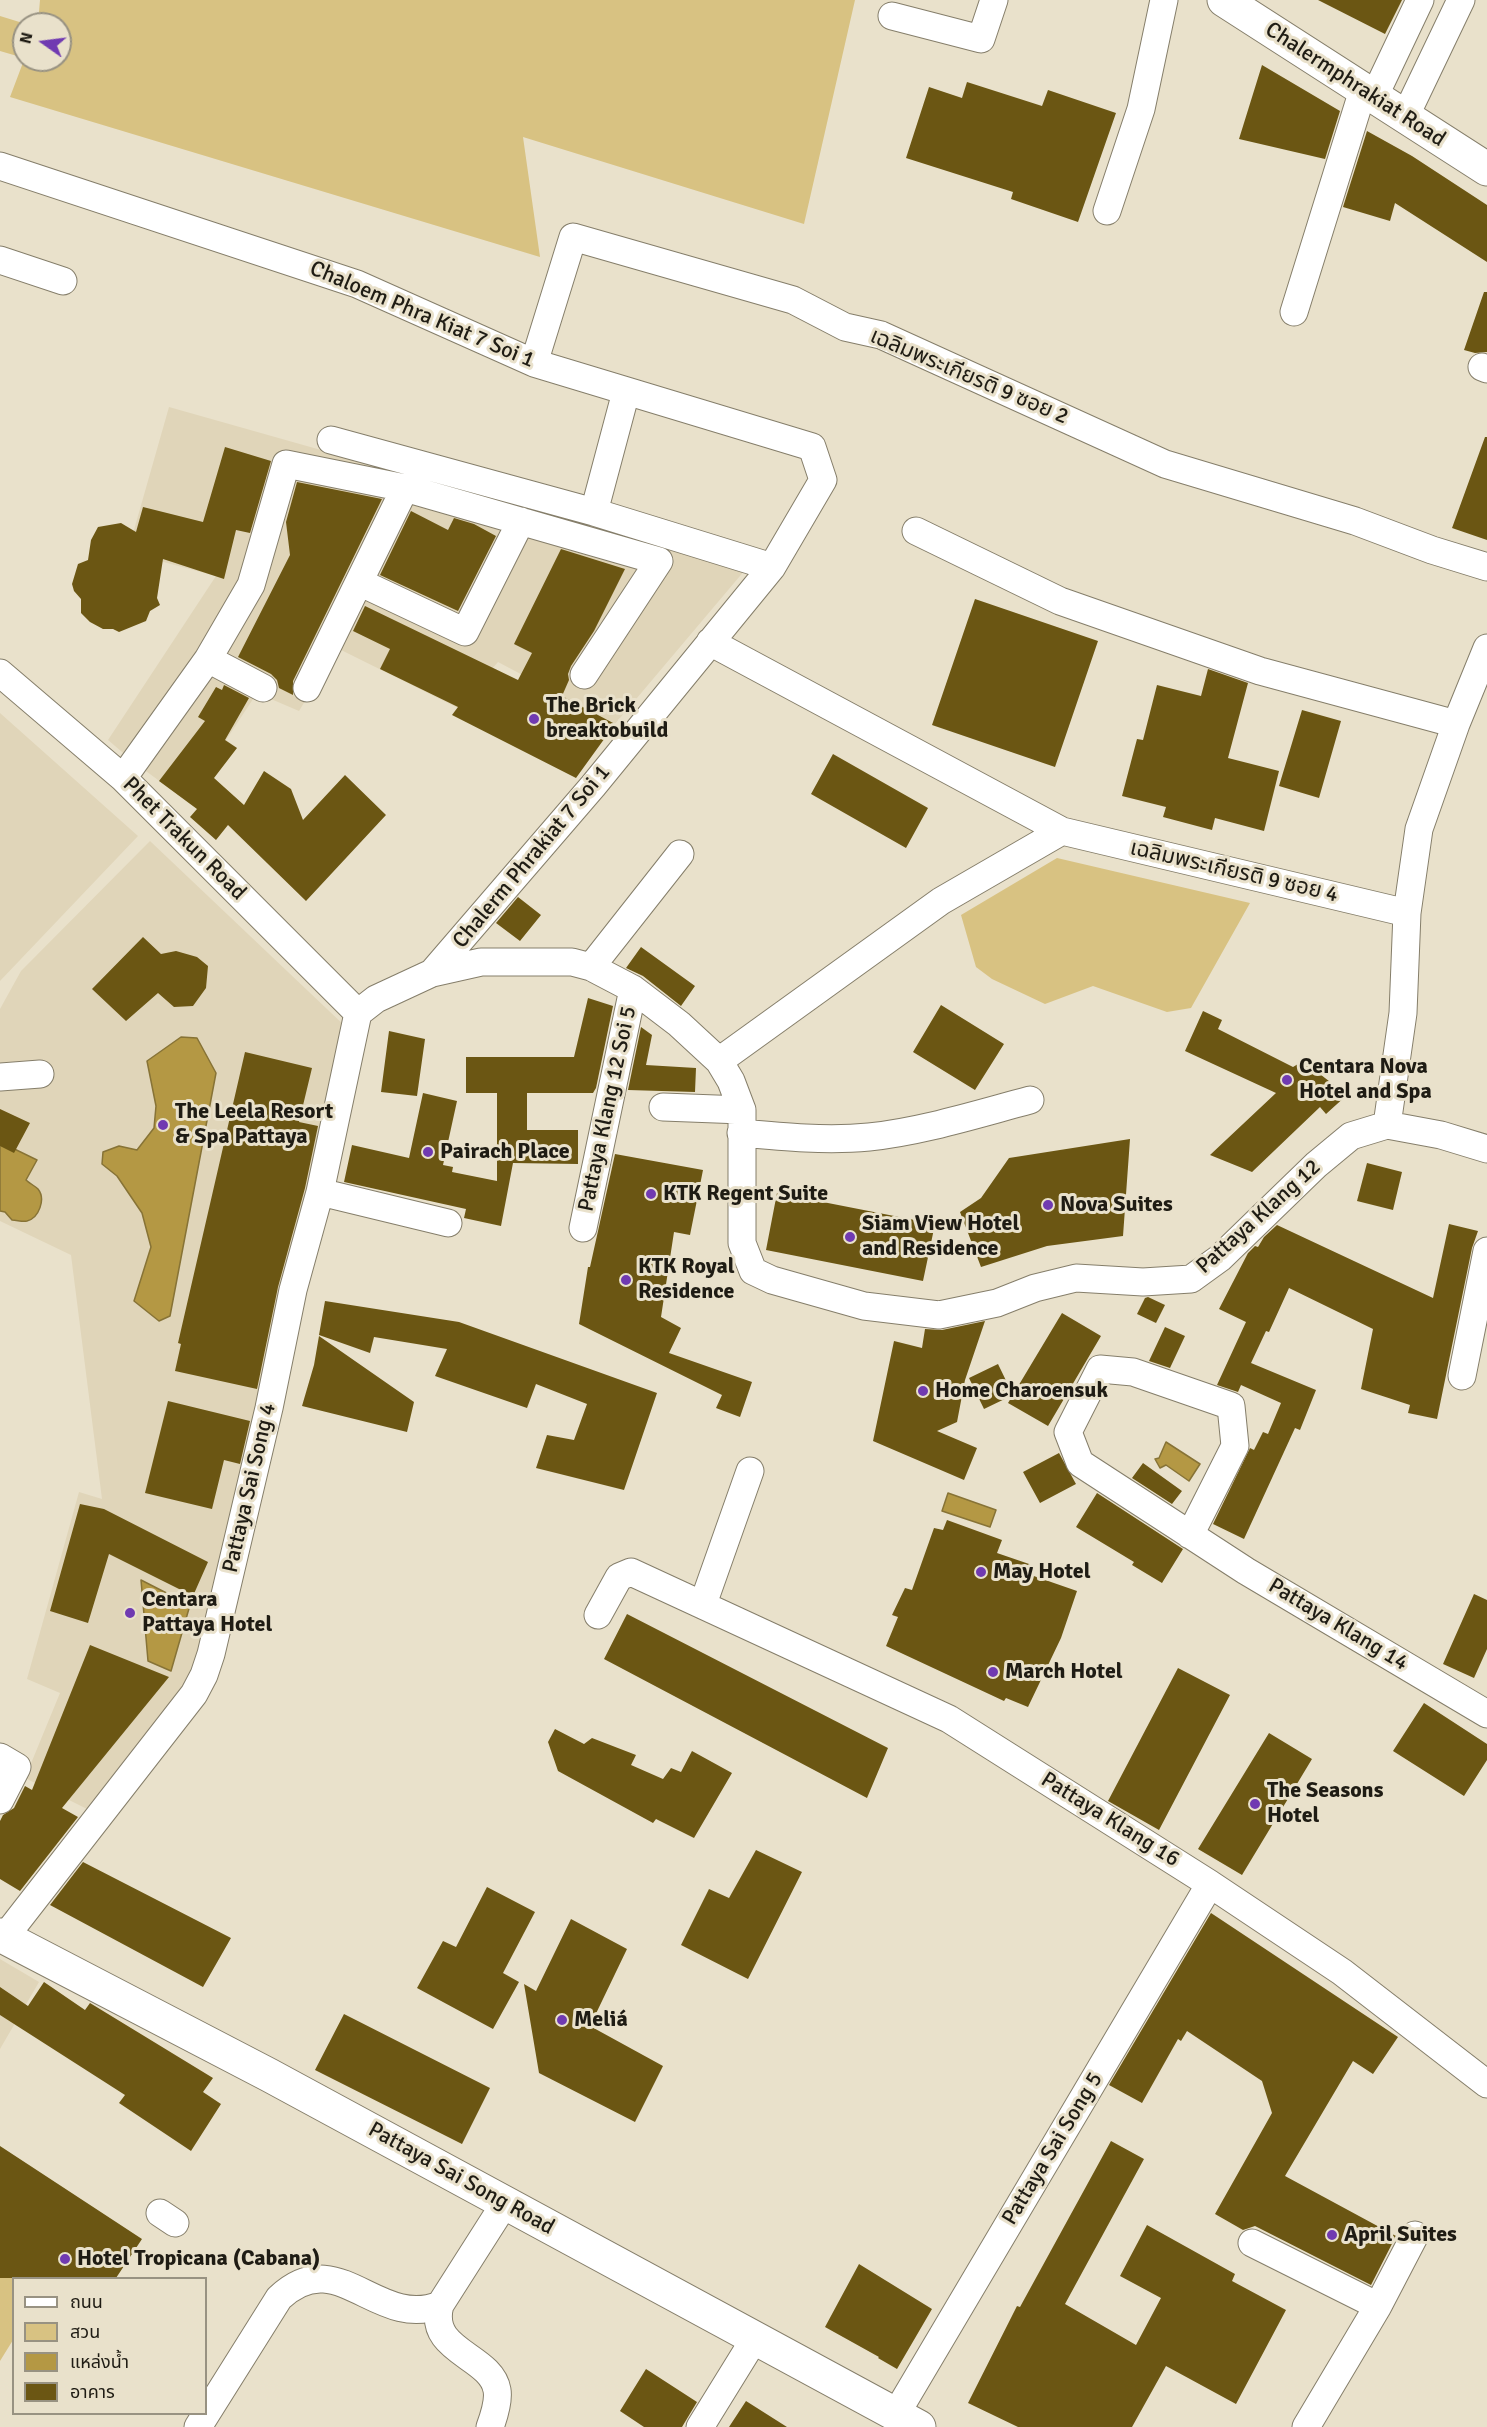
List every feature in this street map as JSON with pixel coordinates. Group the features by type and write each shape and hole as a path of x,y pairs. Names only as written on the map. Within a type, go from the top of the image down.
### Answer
{"main road":[{"name":"Chalermphrakiat Road","path":"1224,0 1487,169"},
{"name":"Pattaya Sai Song Road","path":"2,1936 269,2075 908,2421"}],"street":[{"path":"892,16 981,39 994,0"},
{"path":"1107,211 1141,109 1164,0"},
{"path":"1294,312 1369,93 1420,0"},
{"path":"1405,117 1461,0"},
{"name":"Chaloem Phra Kiat 7 Soi 1","path":"0,166 357,284 534,363 626,392"},
{"name":"เฉลิมพระเกียรติ 9 ซอย 2","path":"534,363 573,237 793,300 845,327 881,335 1165,464 1355,521 1432,550 1487,567"},
{"path":"0,260 63,281"},
{"path":"594,512 626,392"},
{"name":"Chalerm Phrakiat 7 Soi 1","path":"432,973 570,800 710,642 772,567 823,480 812,447 626,392"},
{"path":"331,440 594,512 772,567"},
{"path":"123,778 208,659 251,585 286,464 405,488 659,561 584,675"},
{"path":"307,688 405,488"},
{"path":"359,582 465,632 521,521"},
{"path":"916,531 1060,601 1260,671 1456,724"},
{"name":"เฉลิมพระเกียรติ 9 ซอย 4","path":"710,642 1062,831 1407,913"},
{"path":"1387,1125 1403,1013 1407,913 1419,829 1456,724 1487,648"},
{"path":"208,659 263,688"},
{"name":"Phet Trakun Road","path":"0,673 123,778 358,1013"},
{"path":"718,1061 941,901 1062,831"},
{"path":"591,967 680,854"},
{"name":"Pattaya Klang 12","path":"358,1013 376,999 432,973 482,962 572,962 591,967 633,989 679,1024 718,1061 731,1081 742,1121 742,1243 753,1271 772,1280 864,1306 939,1315 997,1303 1035,1288 1076,1278 1143,1282 1191,1279 1220,1258 1316,1165 1351,1136 1387,1125 1441,1135 1487,1149"},
{"name":"Pattaya Klang 12 Soi 5","path":"583,1228 633,989"},
{"name":"Pattaya Sai Song 4","path":"2,1936 194,1694 204,1675 211,1654 269,1408 293,1290 320,1192 358,1013"},
{"path":"0,1077 40,1074"},
{"path":"663,1107 742,1121 804,1138 868,1137 930,1126 1030,1100"},
{"path":"320,1192 448,1222"},
{"path":"1462,1376 1487,1251"},
{"name":"Pattaya Klang 14","path":"1190,1535 1235,1446 1231,1406 1133,1372 1100,1370 1068,1432 1080,1463 1190,1535 1246,1571 1487,1714"},
{"path":"703,1604 750,1471"},
{"name":"Pattaya Klang 16","path":"598,1615 620,1577 631,1572 949,1719 1210,1884 1482,2069"},
{"path":"0,1757 17,1767 0,1800"},
{"name":"Pattaya Sai Song 5","path":"908,2421 1210,1884"},
{"path":"490,2427 497,2390 494,2381 487,2372 452,2344 439,2328 437,2317 440,2305 505,2203"},
{"path":"1306,2427 1378,2306 1415,2235"},
{"path":"1252,2243 1378,2306"},
{"path":"207,2413 279,2298 291,2286 307,2280 328,2279 345,2283 406,2311 425,2311 440,2305"},
{"path":"700,2427 755,2338"}],"shaded area":[{"path":"169,407 745,570 615,724 498,662 458,708 337,648 299,711 257,693 226,740 237,748 192,805 108,740 216,576 156,560 130,544"},
{"path":"0,713 138,836 0,981"},
{"name":"The Leela Resort & Spa Pattaya","path":"150,841 347,1028 202,1665 87,1809 25,1778 60,1693 27,1679 79,1492 102,1499 71,1255 0,1221 0,1009 21,971"},
{"path":"0,1959 39,1982 0,2049"}],"green space":[{"path":"40,0 855,0 804,224 523,137 540,257 10,97 19,72 72,72 72,12 39,12"},
{"path":"0,16 12,20 12,54 0,51"},
{"path":"1057,858 1250,903 1191,1008 1167,1012 1093,986 1045,1004 992,979 976,967 961,915"},
{"path":"0,2258 30,2277 12,2277 12,2342 0,2361"}],"water":[{"path":"181,1037 197,1038 216,1073 170,1316 159,1321 134,1301 151,1247 142,1213 117,1176 102,1164 103,1152 119,1146 137,1150 154,1128 156,1106 147,1061"},
{"path":"0,1142 37,1160 26,1180 38,1189 41,1203 35,1216 27,1221 12,1220 5,1212 0,1211"},
{"path":"1166,1442 1200,1464 1189,1481 1166,1465 1160,1468 1155,1459 1159,1458"},
{"path":"948,1493 996,1510 990,1527 942,1511"},
{"path":"141,1580 190,1605 171,1671 148,1661"}],"building":[{"path":"1318,0 1402,0 1385,34"},
{"path":"1262,65 1340,111 1325,159 1239,139"},
{"path":"967,82 1042,106 1048,90 1116,113 1078,222 1011,199 1013,192 906,158 929,87 962,98"},
{"path":"1367,131 1412,156 1487,205 1487,262 1395,203 1390,221 1343,207"},
{"path":"1484,292 1487,292 1487,352 1475,353 1464,350"},
{"path":"1485,437 1487,437 1487,540 1452,528"},
{"path":"225,447 271,461 250,533 236,530 224,579 163,559 157,598 160,605 150,611 146,621 119,632 113,629 103,629 90,622 81,613 81,599 74,591 72,584 78,564 88,560 91,540 98,527 121,523 136,532 143,507 203,522"},
{"path":"297,482 382,499 293,681 293,695 279,688 277,680 271,674 238,657 290,555 286,522"},
{"path":"411,511 448,530 454,518 474,524 496,536 458,611 380,575"},
{"path":"561,549 625,569 594,631 571,666 568,674 569,680 562,696 615,724 576,778 452,715 458,707 380,669 390,649 353,631 365,606 518,680 532,653 514,644"},
{"path":"975,599 1098,641 1055,767 932,725"},
{"path":"1208,669 1248,683 1228,758 1279,771 1264,831 1215,818 1212,830 1163,817 1166,807 1122,796 1137,739 1143,740 1157,685 1201,696"},
{"path":"224,685 249,698 225,740 237,748 214,778 244,805 264,771 291,789 303,820 345,775 386,815 306,901 228,825 216,840 190,817 197,809 159,781 205,721 198,717 216,687 222,690"},
{"path":"1302,710 1341,721 1319,798 1279,786"},
{"path":"833,754 928,808 906,848 811,794"},
{"path":"518,897 541,915 520,941 496,923"},
{"path":"143,937 161,954 176,951 197,957 208,966 206,988 193,1006 174,1007 158,993 126,1021 92,989"},
{"path":"641,947 695,986 681,1006 643,976 626,968"},
{"path":"588,998 613,1006 596,1088 593,1093 527,1093 527,1130 578,1130 578,1164 513,1163 501,1226 464,1218 466,1209 344,1182 352,1145 409,1158 423,1093 457,1101 443,1165 453,1167 452,1172 497,1181 497,1093 466,1093 466,1057 574,1057"},
{"path":"941,1005 1004,1044 975,1090 913,1052"},
{"name":"Centara Nova Hotel and Spa","path":"1203,1011 1222,1020 1218,1029 1293,1067 1303,1061 1347,1095 1326,1114 1320,1107 1252,1172 1210,1155 1276,1093 1185,1051"},
{"path":"641,1027 652,1035 646,1065 696,1068 695,1092 628,1090"},
{"path":"389,1031 425,1039 417,1096 381,1092"},
{"path":"245,1052 312,1068 299,1122 318,1126 305,1188 278,1287 257,1389 175,1371 181,1344 178,1343"},
{"path":"0,1109 30,1123 14,1153 0,1146"},
{"name":"Nova Suites","path":"1130,1139 1123,1236 1047,1246 981,1267 960,1212 981,1198 1009,1158"},
{"path":"615,1154 703,1170 690,1235 674,1232 661,1317 681,1328 669,1353 752,1382 740,1417 716,1408 722,1395 579,1324 588,1267 590,1267"},
{"path":"1367,1163 1402,1172 1393,1210 1357,1201"},
{"name":"Siam View Hotel and Residence","path":"777,1193 935,1224 923,1281 766,1250"},
{"path":"1449,1224 1478,1231 1472,1248 1437,1419 1408,1413 1410,1405 1361,1389 1373,1329 1289,1288 1269,1332 1266,1331 1251,1363 1316,1390 1300,1430 1295,1428 1244,1539 1213,1524 1250,1448 1254,1450 1263,1432 1268,1434 1281,1403 1241,1385 1238,1392 1217,1385 1246,1322 1219,1309 1248,1253 1255,1246 1258,1247 1264,1237 1277,1225 1433,1298"},
{"path":"1148,1297 1165,1305 1156,1323 1137,1314 1145,1298"},
{"path":"325,1301 459,1322 657,1393 624,1490 536,1468 547,1435 574,1440 587,1404 536,1384 527,1408 435,1376 447,1349 374,1337 370,1353 319,1335"},
{"path":"1062,1313 1101,1336 1048,1426 1008,1403"},
{"name":"Home Charoensuk","path":"985,1321 965,1380 957,1422 937,1431 977,1448 964,1480 873,1441 894,1341 922,1348 925,1329 942,1330"},
{"path":"1165,1327 1185,1336 1170,1368 1149,1361"},
{"path":"319,1336 414,1402 407,1432 302,1406 314,1365"},
{"path":"998,1364 1013,1395 984,1409 969,1378"},
{"path":"168,1401 250,1421 240,1464 224,1460 212,1509 145,1493"},
{"path":"1059,1453 1076,1484 1040,1503 1023,1472"},
{"path":"1143,1463 1182,1491 1172,1504 1132,1478"},
{"path":"1097,1493 1183,1549 1162,1583 1132,1565 1134,1562 1076,1527"},
{"path":"80,1504 104,1509 208,1562 193,1596 109,1554 88,1623 50,1611"},
{"path":"947,1520 1002,1540 997,1553 1032,1565 1028,1574 1077,1591 1061,1638 1028,1707 1006,1698 1004,1701 886,1646 898,1617 892,1615 905,1588 912,1590 934,1528 943,1530"},
{"path":"1474,1594 1487,1600 1487,1649 1474,1678 1443,1664"},
{"path":"627,1614 888,1748 867,1798 604,1659"},
{"path":"90,1645 169,1677 62,1808 78,1817 20,1891 0,1879 0,1821 3,1815 14,1808 25,1786 32,1790"},
{"path":"1178,1668 1230,1695 1159,1830 1108,1801"},
{"path":"1424,1703 1487,1744 1487,1760 1464,1796 1393,1751"},
{"path":"555,1729 584,1744 592,1738 636,1755 631,1765 663,1779 671,1768 681,1772 692,1751 732,1773 694,1838 656,1819 653,1823 558,1771 548,1742"},
{"name":"The Seasons Hotel","path":"1269,1733 1312,1759 1242,1875 1198,1849"},
{"path":"756,1850 802,1872 748,1979 681,1945 709,1889 729,1898"},
{"path":"83,1862 231,1938 203,1987 50,1905"},
{"path":"487,1887 535,1912 503,1973 519,1982 493,2029 417,1988 443,1941 456,1947"},
{"path":"1211,1913 1398,2037 1373,2074 1353,2061 1285,2176 1396,2236 1371,2285 1255,2226 1243,2230 1215,2214 1272,2113 1262,2081 1187,2031 1181,2041 1178,2039 1142,2103 1109,2085"},
{"name":"Meliá","path":"571,1919 627,1949 590,2026 663,2066 635,2122 539,2073 524,1984 536,1991"},
{"path":"44,1982 85,2010 90,2003 213,2078 203,2092 221,2104 191,2151 119,2103 125,2095 0,2015 0,1987 28,2006"},
{"path":"344,2014 490,2088 462,2144 315,2070"},
{"path":"1111,2141 1144,2159 1065,2304 1136,2345 1161,2298 1120,2276 1147,2225 1235,2274 1232,2281 1286,2310 1236,2404 1166,2366 1132,2427 1018,2427 968,2403 1017,2306 1020,2307"},
{"name":"Hotel Tropicana (Cabana)","path":"0,2146 142,2239 117,2277 0,2278"},
{"path":"859,2264 932,2309 897,2369 825,2327"},
{"path":"646,2369 697,2402 682,2427 644,2427 620,2411"},
{"path":"746,2401 787,2427 729,2427"}],"place":[{"name":"The Brick breaktobuild","path":"534,719"},
{"name":"Centara Nova Hotel and Spa","path":"1287,1080"},
{"name":"The Leela Resort & Spa Pattaya","path":"163,1125"},
{"name":"Pairach Place","path":"428,1152"},
{"name":"KTK Regent Suite","path":"651,1194"},
{"name":"Nova Suites","path":"1048,1205"},
{"name":"Siam View Hotel and Residence","path":"850,1237"},
{"name":"KTK Royal Residence","path":"626,1280"},
{"name":"Home Charoensuk","path":"923,1391"},
{"name":"May Hotel","path":"981,1572"},
{"name":"Centara Pattaya Hotel","path":"130,1613"},
{"name":"March Hotel","path":"993,1672"},
{"name":"The Seasons Hotel","path":"1255,1804"},
{"name":"Meliá","path":"562,2020"},
{"name":"April Suites","path":"1332,2235"},
{"name":"Hotel Tropicana (Cabana)","path":"65,2259"}]}
